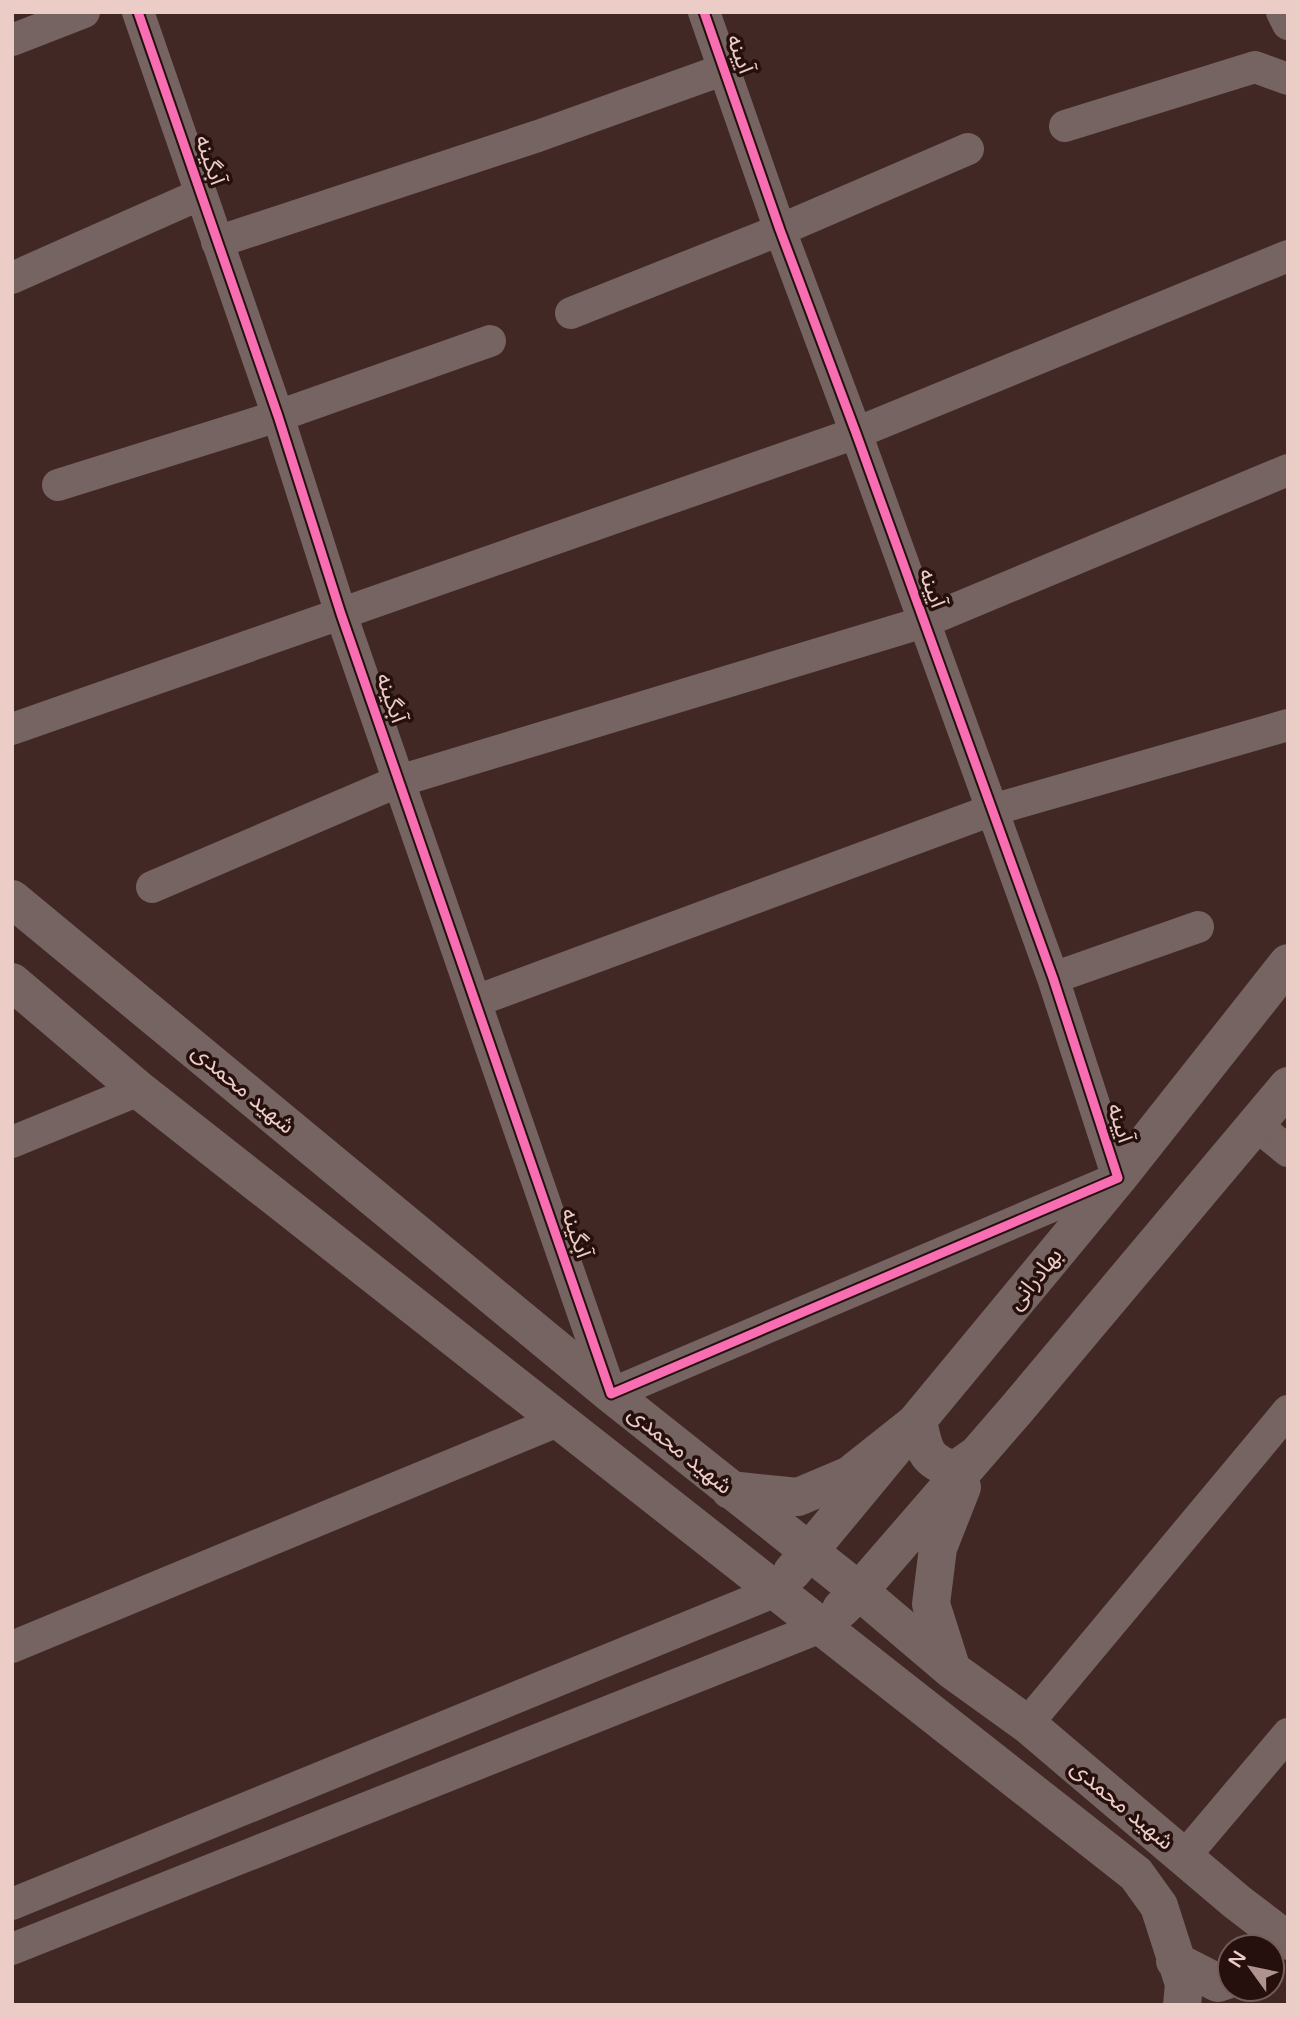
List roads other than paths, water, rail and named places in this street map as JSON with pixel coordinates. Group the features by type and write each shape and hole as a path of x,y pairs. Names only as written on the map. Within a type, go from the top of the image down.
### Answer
{"street":[{"name":"آبگینه","path":"138,12 278,416 341,614 611,1394"},
{"path":"1282,12 1288,24"},
{"name":"آیینه","path":"714,14 725,69 780,230 1053,978 1118,1178"},
{"path":"12,40 64,16"},
{"path":"1065,126 1255,67 1288,79"},
{"path":"217,242 538,136 725,69"},
{"path":"571,313 780,230 968,149"},
{"path":"12,278 201,194"},
{"path":"12,729 856,433 1288,256"},
{"path":"58,485 278,416 490,341"},
{"path":"152,887 399,781 925,622 1288,470"},
{"path":"476,1001 992,810 1288,725"},
{"name":"شهید محمدی","path":"12,899 611,1394 859,1591 952,1670 1027,1724 1237,1902 1288,1941"},
{"path":"1053,978 1198,927"},
{"name":"بهادرانی","path":"776,1591 1118,1178 1288,963"},
{"name":"شهید محمدی","path":"12,982 139,1090 1136,1874 1159,1906 1184,1984 1182,2005"},
{"path":"12,1949 821,1627 859,1591 1288,1086"},
{"path":"12,1142 139,1090"},
{"path":"1256,1125 1288,1152"},
{"path":"611,1394 1118,1178"},
{"path":"1027,1724 1288,1411"},
{"path":"12,1647 560,1420"},
{"path":"730,1490 798,1497 850,1475 918,1421 926,1453 938,1465 954,1470 975,1456"},
{"path":"952,1670 930,1604 938,1548 975,1456"},
{"path":"12,1904 776,1591"},
{"path":"1184,1857 1288,1734"},
{"path":"1237,1902 1251,1933"},
{"path":"1175,1961 1216,1982"}]}
